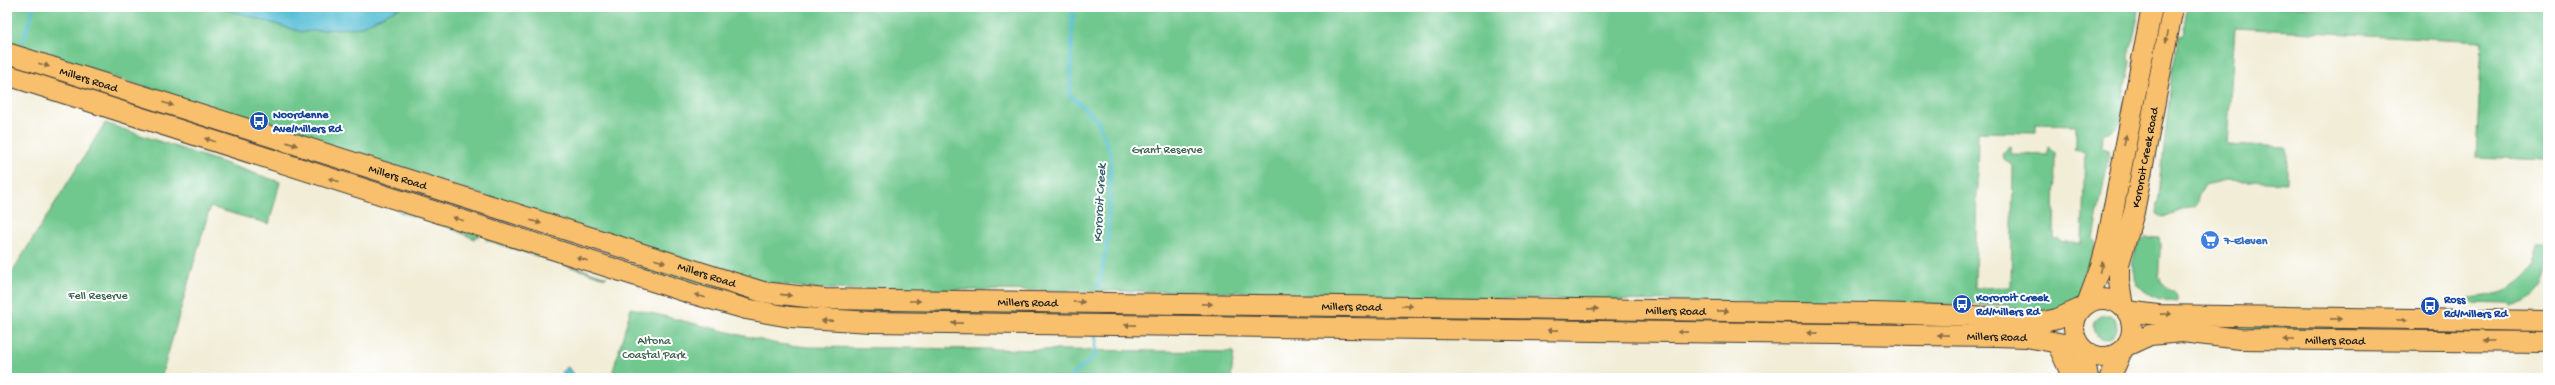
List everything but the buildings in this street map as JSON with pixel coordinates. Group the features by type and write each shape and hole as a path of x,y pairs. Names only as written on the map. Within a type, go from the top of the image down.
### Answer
{"main road":[{"name":"Kororoit Creek Road","path":"2084,306 2100,268 2106,243 2152,7"},
{"name":"Kororoit Creek Road","path":"2125,309 2118,281 2118,264 2134,212 2173,7"},
{"name":"Millers Road","path":"7,53 624,250 763,292 824,299 1865,313 1976,316 2038,322 2057,319 2084,306"},
{"name":"Millers Road","path":"7,75 619,270 746,309 790,317 819,320 996,323 1948,335 2026,337 2082,348"},
{"path":"619,270 624,250"},
{"path":"2088,378 2082,348 2074,331 2074,323 2084,306 2097,300 2107,299 2125,309 2132,329 2110,378"},
{"name":"Millers Road","path":"2125,309 2158,314 2362,319 2548,321"},
{"name":"Millers Road","path":"2124,348 2150,335 2182,332 2240,339 2548,342"},
{"path":"2057,343 2073,378"},
{"path":"2082,348 2092,356 2102,358 2113,356 2124,348"}],"green space":[{"name":"Grant Reserve","path":"7,7 2140,7 2129,57 2130,62 2122,102 2125,106 2123,116 2119,124 2113,130 2103,134 2102,148 2108,150 2109,157 2093,238 2096,246 2082,295 2074,303 2052,314 2016,312 2010,305 1260,296 1260,292 816,289 770,283 661,252 7,43","holes":["2035,124 2076,125 2076,146 2074,150 2085,152 2082,243 2061,243 2059,239 2054,239 2055,152 2048,147 2048,155 2011,154 2011,146 2009,146 2002,155 2004,160 2013,166 2011,287 1975,288 1978,132 2035,133"]},
{"path":"2187,7 2548,7 2548,160 2476,157 2482,41 2235,28 2227,144 2287,147 2287,183 2226,180 2205,185 2199,195 2196,205 2163,217 2157,214 2171,80 2179,35 2183,35"},
{"path":"7,60 154,107 177,118 177,120 7,67"},
{"name":"Fell Reserve","path":"105,123 280,182 269,224 210,207 161,378 7,378 7,280"},
{"path":"397,209 479,234 478,237 475,236 475,239 447,227 399,212"},
{"path":"2145,237 2159,238 2160,277 2162,283 2167,289 2176,294 2178,302 2167,301 2149,294 2142,289 2137,282 2133,274 2133,264 2137,246"},
{"path":"486,238 607,277 605,278 486,240"},
{"path":"2536,248 2548,248 2547,269 2542,286 2531,298 2510,307 2507,304 2468,303 2469,298 2499,293 2513,287 2536,267"},
{"path":"643,263 759,297 1090,310 1091,317 820,314 769,306 645,270 640,266"},
{"name":"Altona Coastal Park","path":"631,308 777,344 809,347 1234,352 1231,378 611,378"},
{"path":"1105,310 1919,320 2057,327 2056,333 1101,317"},
{"path":"2105,315 2113,319 2117,327 2113,335 2105,339 2097,335 2093,327 2097,319"},
{"path":"2148,323 2548,329 2548,335 2147,330"}],"water":[{"path":"218,7 401,7 360,27 302,32"},
{"path":"568,367 575,377 565,378 561,372"}],"waterway":[{"path":"23,41 34,7"},
{"name":"Kororoit Creek","path":"1073,7 1070,95 1097,120 1111,154 1108,238 1097,296"},
{"path":"7,96 9,90"},
{"name":"Kororoit Creek","path":"1069,378 1095,356 1096,331"}],"place":[{"name":"Noordenne Ave/Millers Rd","path":"259,121"},
{"name":"7-Eleven","path":"2210,240"},
{"name":"Kororoit Creek Rd/Millers Rd","path":"1962,304"},
{"name":"Ross Rd/Millers Rd","path":"2430,306"}]}
